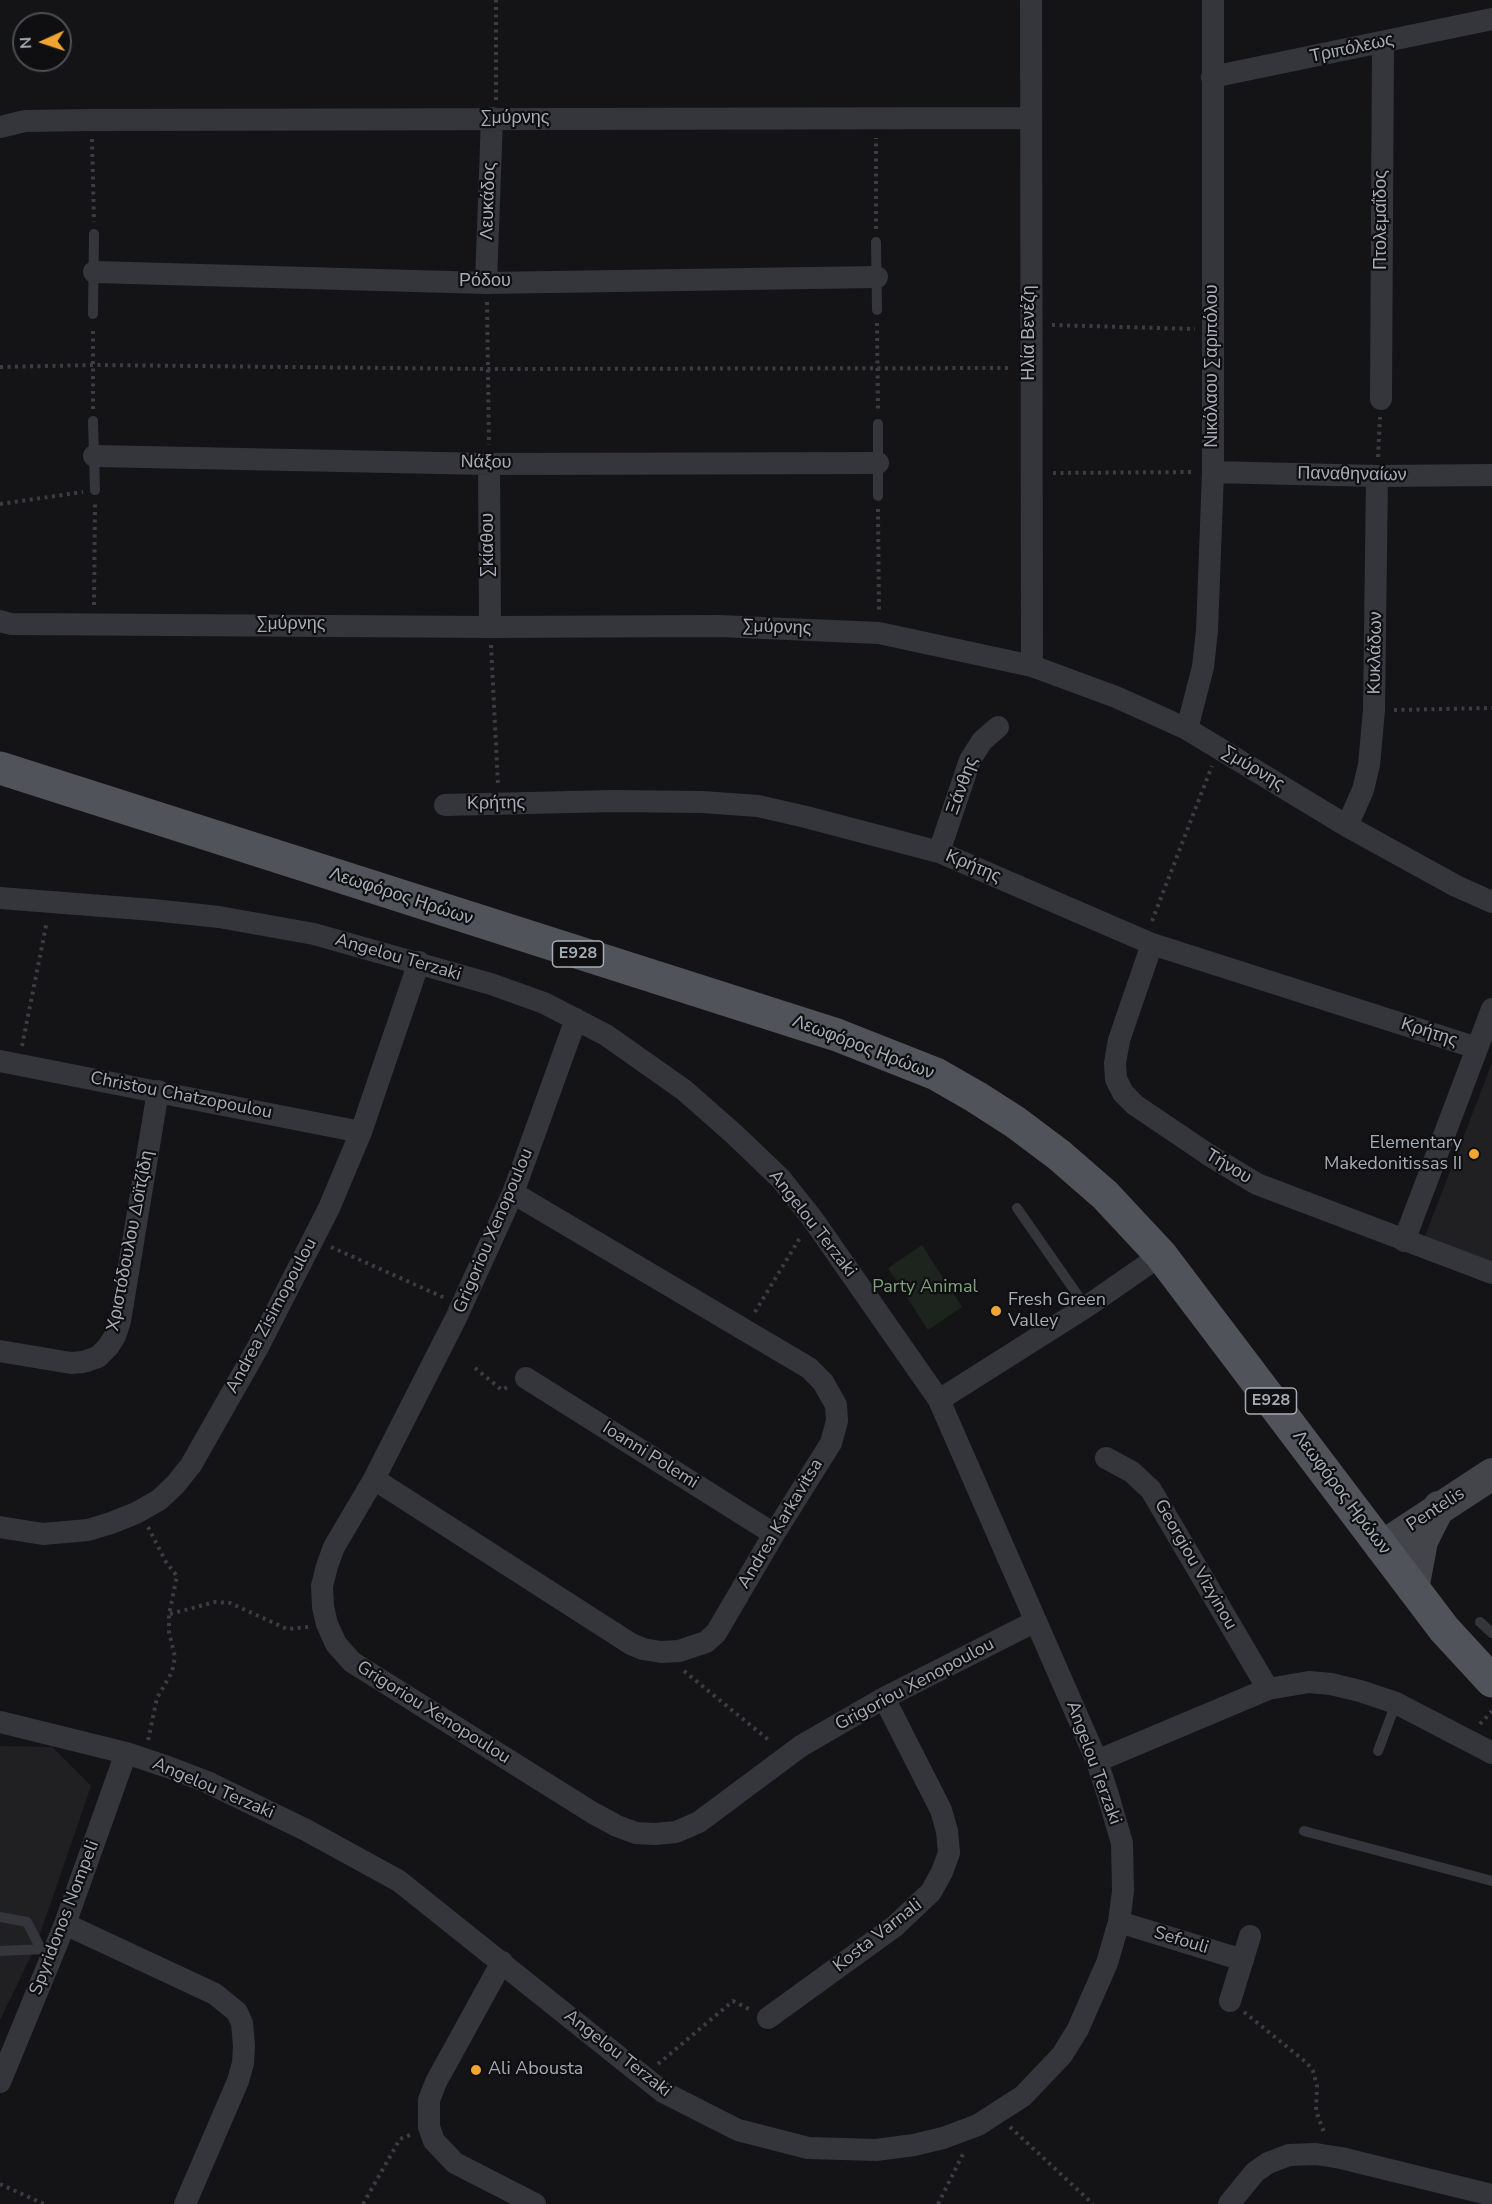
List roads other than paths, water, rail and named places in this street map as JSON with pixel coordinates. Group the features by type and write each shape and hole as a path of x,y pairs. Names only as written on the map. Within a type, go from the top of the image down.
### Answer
{"main road":[{"name":"Λεωφόρος Ηρώων","path":"0,768 837,1035 936,1074 1016,1122 1105,1195 1161,1256 1444,1629 1492,1681"}],"street":[{"name":"Ηλία Βενέζη","path":"1031,0 1032,666"},
{"name":"Νικόλαου Σαριπόλου","path":"1187,729 1203,667 1207,631 1213,472 1213,0"},
{"name":"Τριπόλεως","path":"1212,77 1492,19"},
{"name":"Πτολεμαΐδος","path":"1381,399 1383,42"},
{"name":"Λευκάδος","path":"486,283 494,118"},
{"name":"Σμύρνης","path":"0,127 26,121 92,120 1031,118"},
{"name":"Ρόδου","path":"94,273 486,283 877,277"},
{"name":"Νάξου","path":"94,456 489,464 878,463"},
{"name":"Σκίαθου","path":"489,464 490,627"},
{"name":"Παναθηναίων","path":"1213,472 1377,476 1492,475"},
{"name":"Κυκλάδων","path":"1347,826 1363,790 1369,765 1374,710 1377,476"},
{"name":"Σμύρνης","path":"0,621 11,624 719,626 879,633 1032,666 1116,697 1187,729 1347,826 1456,886 1492,902"},
{"name":"Ξάνθης","path":"939,852 970,760 982,741 998,728"},
{"name":"Κρήτης","path":"445,805 702,802 758,806 806,817 939,852 1148,943 1477,1048"},
{"name":"Angelou Terzaki","path":"0,898 219,917 314,934 419,962 544,1003 606,1035 684,1090 781,1179 812,1218 939,1400 1097,1761 1122,1843 1123,1891 1119,1922 1107,1963 1078,2029 1062,2055 1023,2096 988,2120 943,2138 876,2150 808,2148 738,2130 663,2092 399,1881 306,1830 207,1782 133,1756 0,1722"},
{"name":"Τήνου","path":"1148,943 1119,1041 1115,1063 1116,1079 1124,1093 1151,1118 1257,1184 1492,1273"},
{"name":"Andrea Zisimopoulou","path":"0,1527 43,1534 66,1533 111,1523 159,1500 192,1464 258,1347 329,1208 361,1132 419,962"},
{"path":"1404,1241 1492,1009"},
{"name":"Grigoriou Xenopoulou","path":"576,1019 513,1193 462,1306 374,1479 334,1547 322,1586 327,1624 336,1644 352,1662 593,1813 616,1826 636,1833 655,1834 676,1832 699,1822 801,1746 884,1698 1036,1621"},
{"name":"Christou Chatzopoulou","path":"9,1063 361,1132"},
{"name":"Χριστόδουλου Δοϊτζίδη","path":"0,1351 71,1363 99,1357 115,1336 120,1322 158,1091"},
{"name":"Andrea Karkavitsa","path":"374,1479 631,1644 661,1652 694,1647 706,1642 716,1633 831,1443 837,1421 836,1406 823,1382 809,1368 513,1193"},
{"path":"939,1400 1086,1307 1161,1256"},
{"name":"Ioanni Polemi","path":"526,1378 774,1534"},
{"name":"Georgiou Vizyinou","path":"1106,1458 1132,1472 1151,1490 1268,1689"},
{"name":"Pentelis","path":"1381,1546 1492,1474"},
{"path":"1413,1589 1422,1540 1440,1506"},
{"path":"1097,1761 1268,1689 1285,1684 1309,1682 1331,1684 1396,1703 1492,1753"},
{"name":"Kosta Varnali","path":"768,2018 895,1926 931,1892 949,1853 947,1831 941,1810 884,1698"},
{"name":"Spyridonos Nompeli","path":"0,2082 48,1949 65,1924 133,1756"},
{"name":"Sefouli","path":"1119,1922 1243,1960"},
{"path":"65,1924 215,1994 237,2012 242,2023 243,2062 238,2081 185,2204"},
{"path":"1230,2001 1250,1936"},
{"path":"502,1962 436,2082 429,2100 429,2127 434,2141 455,2163 535,2204"},
{"path":"1229,2204 1255,2172 1268,2163 1289,2155 1316,2154 1492,2195"}],"lane":[{"path":"93,314 94,234"},
{"path":"876,242 877,310"},
{"path":"93,421 95,490"},
{"path":"878,424 878,496"},
{"path":"1017,1208 1086,1307"},
{"path":"1480,1622 1492,1633"},
{"path":"1378,1751 1396,1703"},
{"path":"1304,1831 1492,1881"},
{"path":"0,1917 27,1922 48,1949"},
{"path":"0,1952 48,1949"}],"place":[{"name":"Elementary Makedonitissas II","path":"1474,1154"},
{"name":"Fresh Green Valley","path":"996,1311"},
{"name":"Ali Abousta","path":"476,2070"}],"park label":[{"name":"Party Animal","path":"925,1288"}]}
